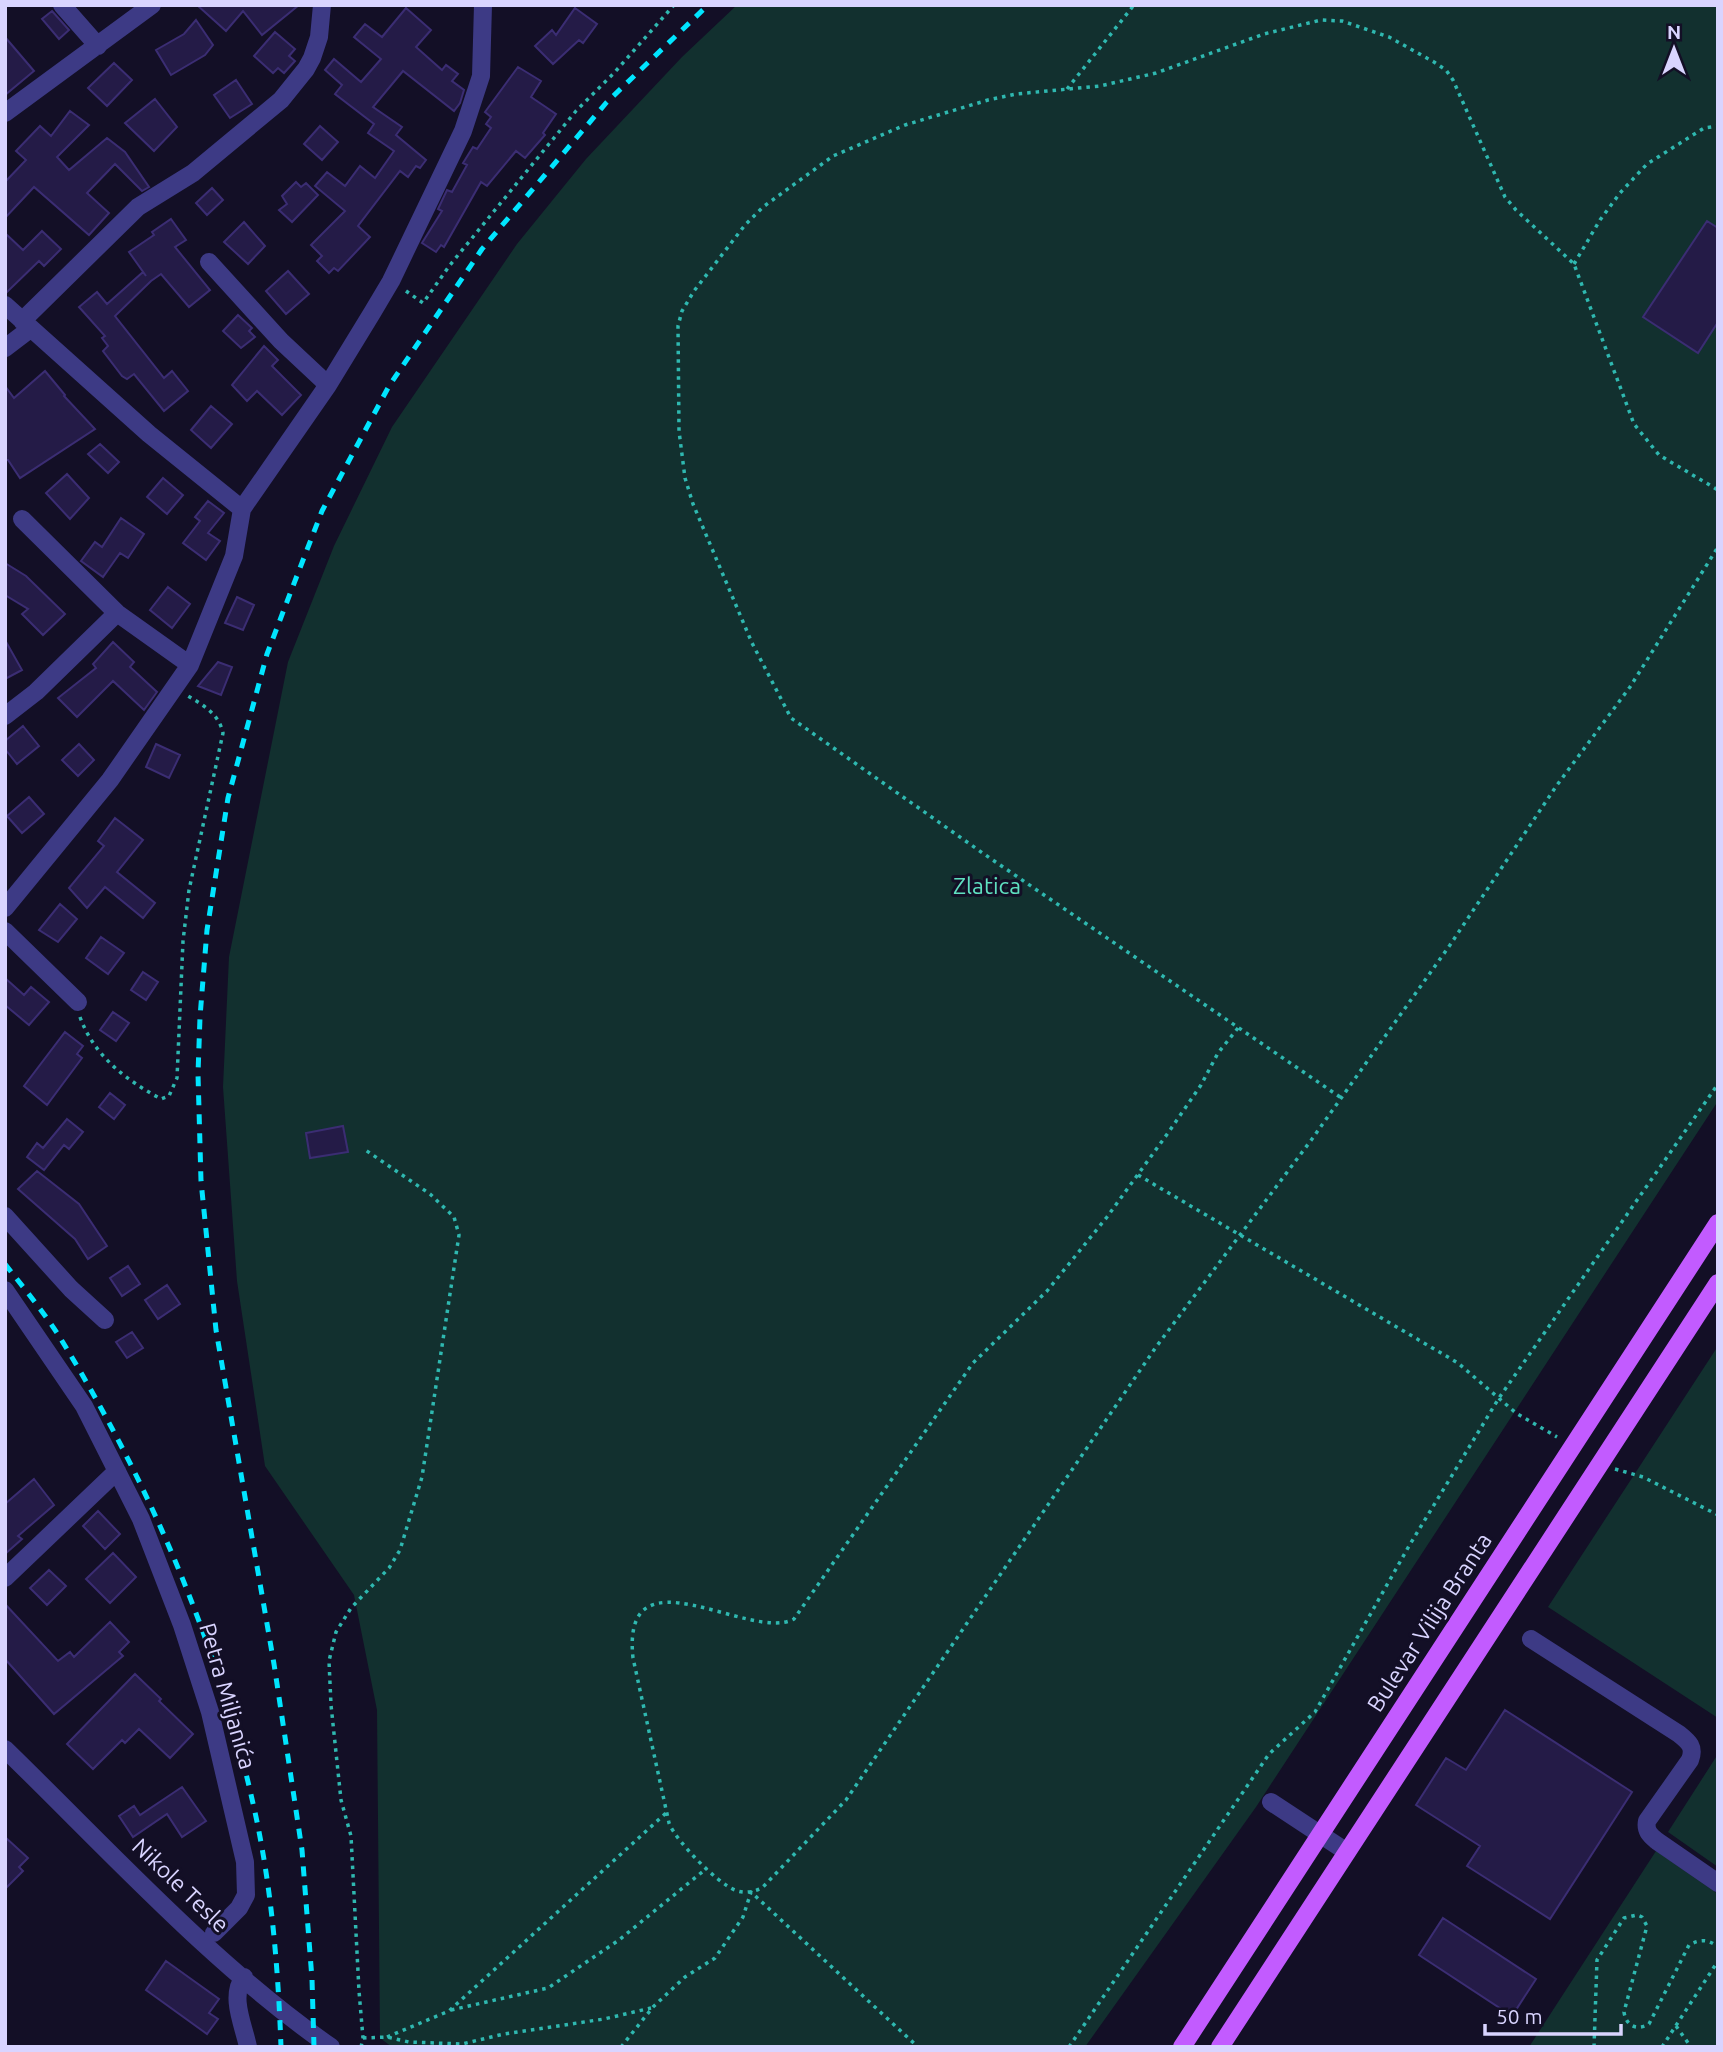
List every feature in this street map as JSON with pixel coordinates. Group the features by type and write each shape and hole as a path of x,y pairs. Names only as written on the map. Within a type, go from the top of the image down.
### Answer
{"main road":[{"name":"Bulevar Vilija Branta","path":"1181,2047 1718,1223"},
{"path":"1220,2047 1718,1283"}],"street":[{"path":"62,5 98,46"},
{"path":"5,113 152,5"},
{"path":"5,348 138,207 193,173 281,100 312,58 319,37 322,5"},
{"path":"5,908 110,780 190,665 234,556 242,509 328,385 391,281 463,131 481,76 483,5"},
{"path":"209,262 281,341 328,385"},
{"path":"5,304 149,434 242,509"},
{"path":"22,519 117,612 190,665"},
{"path":"5,716 45,684 117,612"},
{"path":"5,932 78,1002"},
{"path":"5,1216 71,1289 105,1320"},
{"name":"Petra Miljanića","path":"5,1290 83,1406 141,1520 183,1625 210,1712 245,1862 246,1895 239,1909 214,1933"},
{"path":"5,1578 117,1471"},
{"path":"1531,1639 1679,1734 1691,1745 1693,1753 1690,1760 1647,1821 1646,1828 1648,1834 1657,1841 1718,1883"},
{"name":"Nikole Tesle","path":"5,1749 171,1911 280,2009 331,2047"},
{"path":"1271,1802 1347,1852"},
{"path":"243,2044 238,1999 239,1983 244,1977"}],"path":[{"path":"391,281 423,303 450,265 576,111 614,74 674,5"},
{"path":"1067,89 1134,5"},
{"path":"1340,1097 984,854 791,718 752,643 693,504 681,460 677,370 681,311 729,244 763,207 833,156 905,125 988,100 1016,94 1100,86 1156,73 1264,34 1310,21 1342,21 1389,37 1446,70 1453,80 1505,197 1574,264 1634,424 1659,455 1718,490"},
{"path":"1574,264 1619,192 1647,164 1704,128 1718,126"},
{"path":"1238,1028 1218,1053 1195,1095 1138,1175 1047,1291 973,1363 793,1619 778,1624 697,1606 665,1602 650,1606 639,1616 633,1634 633,1658 672,1833 679,1843 734,1890 751,1892 762,1888 846,1800 1156,1347 1240,1236 1450,945 1557,785 1630,687 1718,547"},
{"path":"78,1002 78,1014 83,1027 124,1078 161,1099 169,1096 177,1078 183,941 189,890 223,733 216,716 175,689"},
{"path":"1069,2047 1269,1754 1315,1712 1409,1546 1499,1398 1718,1084"},
{"path":"360,2047 363,2038 351,1836 341,1800 329,1661 336,1632 351,1608 389,1568 400,1549 422,1477 459,1235 454,1217 430,1194 364,1149"},
{"path":"1138,1175 1458,1363 1536,1427 1562,1440"},
{"path":"1615,1469 1643,1477 1718,1515"},
{"path":"449,2011 666,1812"},
{"path":"387,2037 449,2011 548,1988 619,1940 707,1868"},
{"path":"621,2047 653,2007 685,1976 715,1958 743,1917 751,1892"},
{"path":"751,1892 918,2047"},
{"path":"1594,2047 1597,1960 1624,1918 1637,1914 1647,1926 1624,2012 1627,2023 1632,2026 1641,2028 1648,2024 1689,1945 1701,1940 1718,1947"},
{"path":"1662,2047 1718,1961"},
{"path":"363,2038 387,2037 409,2042 462,2044 526,2030 604,2019 653,2007"},
{"path":"1675,2026 1691,2047"}],"green space":[{"name":"Zlatica","path":"737,5 1718,5 1718,1101 1256,1807 1085,2047 392,2047 380,2038 377,1710 354,1595 265,1466 237,1281 223,1087 229,957 288,662 334,546 392,427 517,244 586,159 682,57"},
{"path":"1718,1346 1718,1718 1548,1607"},
{"path":"1718,1754 1718,1867 1668,1832"},
{"path":"1656,1851 1718,1894 1718,2047 1529,2047"}],"building":[{"path":"197,5 299,5 262,35 243,11 226,31"},
{"path":"406,8 431,30 416,47 442,70 446,65 458,74 452,81 464,90 454,111 403,71 373,107 402,127 396,135 426,160 420,168 416,166 408,177 400,171 358,226 370,237 338,271 334,268 329,273 317,261 322,256 311,245 345,211 315,186 327,172 345,186 360,166 375,178 394,151 368,133 374,124 335,94 342,85 325,70 334,59 361,82 381,59 354,37 365,24 382,37"},
{"path":"575,8 597,24 583,43 579,40 553,64 535,46 552,30 556,35"},
{"path":"52,11 69,30 59,39 42,19"},
{"path":"196,20 213,45 205,55 171,75 156,50 184,34"},
{"path":"275,32 295,49 289,56 295,61 284,73 278,68 273,73 254,56"},
{"path":"5,37 34,71 5,95"},
{"path":"114,63 132,80 107,106 88,88"},
{"path":"518,67 541,81 531,97 556,114 543,133 545,135 525,158 516,151 487,186 481,182 444,247 441,245 436,252 422,243 442,211 438,209 447,190 452,192 467,165 463,163 473,147 477,149 491,128 486,124 491,117 485,112"},
{"path":"236,80 252,104 230,118 214,95"},
{"path":"155,99 177,127 154,151 125,123"},
{"path":"70,111 89,125 57,157 69,170 107,138 125,152 149,187 142,191 115,164 87,193 109,213 89,235 34,187 5,218 5,182 26,160 16,151 40,126 51,136"},
{"path":"320,126 338,142 322,160 304,144"},
{"path":"296,182 301,187 306,183 318,195 292,222 279,210 287,204 282,196"},
{"path":"212,188 223,200 207,215 196,203"},
{"path":"171,219 186,240 175,247 210,290 189,307 161,274 115,316 164,378 172,371 188,391 164,411 134,374 127,379 122,376 103,351 108,346 102,338 105,336 79,307 97,292 107,304 143,272 146,276 129,252"},
{"path":"1707,221 1718,228 1718,322 1698,353 1643,317"},
{"path":"244,222 265,246 248,264 224,242"},
{"path":"42,231 61,249 44,266 39,261 5,294 5,233 23,250"},
{"path":"288,271 309,294 286,314 266,291"},
{"path":"238,315 252,328 249,331 255,337 241,348 223,331"},
{"path":"264,346 278,360 272,366 301,395 282,415 257,391 247,401 232,385"},
{"path":"45,371 95,429 20,478 8,460 5,460 5,386 14,398"},
{"path":"211,406 232,424 211,448 191,430"},
{"path":"100,444 119,462 108,473 88,454"},
{"path":"67,474 89,498 70,519 46,493"},
{"path":"163,478 183,495 167,514 147,497"},
{"path":"208,501 224,513 208,533 220,541 206,560 183,543 200,521 195,517"},
{"path":"121,518 144,534 128,558 120,553 103,577 81,561 95,542 102,547"},
{"path":"5,563 26,576 65,614 43,635 22,614 28,609 5,595"},
{"path":"168,587 190,604 172,628 150,610"},
{"path":"237,597 254,605 243,630 225,623"},
{"path":"5,640 22,670 5,679"},
{"path":"113,642 134,662 130,667 157,692 144,710 113,681 77,717 58,698 96,668 93,664"},
{"path":"218,662 232,667 221,695 198,686"},
{"path":"23,726 39,746 17,764 5,749 5,741"},
{"path":"79,744 94,760 78,776 62,760"},
{"path":"156,744 180,755 169,778 146,767"},
{"path":"29,797 44,814 22,833 7,816"},
{"path":"115,818 143,840 117,872 155,903 143,918 105,887 87,908 69,888 104,846 98,841"},
{"path":"60,904 77,919 58,942 39,930"},
{"path":"101,937 124,953 108,974 86,958"},
{"path":"143,972 158,982 146,1000 131,990"},
{"path":"5,978 24,995 31,987 49,1002 29,1025 5,1005"},
{"path":"113,1012 129,1023 116,1041 100,1030"},
{"path":"65,1032 83,1046 77,1054 82,1058 47,1105 24,1086"},
{"path":"110,1093 125,1105 114,1119 99,1107"},
{"path":"67,1119 83,1132 69,1149 64,1145 44,1170 27,1157 37,1143 43,1148"},
{"path":"343,1126 348,1152 310,1158 306,1133"},
{"path":"37,1171 79,1204 107,1246 88,1259 75,1239 18,1189"},
{"path":"128,1266 140,1284 122,1296 110,1278"},
{"path":"167,1285 180,1304 158,1319 145,1300"},
{"path":"132,1332 143,1348 127,1358 116,1342"},
{"path":"34,1479 54,1505 18,1536 22,1539 5,1554 5,1504"},
{"path":"98,1511 120,1534 105,1549 83,1526"},
{"path":"113,1553 136,1577 110,1603 86,1579"},
{"path":"49,1570 66,1586 47,1605 30,1588"},
{"path":"5,1604 58,1661 70,1652 74,1657 110,1622 129,1642 119,1652 123,1656 54,1714 5,1659"},
{"path":"135,1674 193,1734 170,1758 139,1729 125,1743 122,1740 93,1769 67,1744"},
{"path":"1505,1710 1632,1792 1550,1919 1467,1866 1480,1846 1416,1805 1446,1758 1466,1770"},
{"path":"182,1787 206,1821 182,1837 167,1814 133,1837 119,1816 134,1806 140,1815"},
{"path":"5,1837 28,1858 19,1867 23,1871 5,1889"},
{"path":"1443,1918 1536,1979 1512,2016 1419,1955"},
{"path":"166,1961 219,1999 209,2013 218,2019 207,2034 146,1990"}],"railway":[{"path":"314,2047 312,1979 302,1850 274,1664 216,1330 201,1181 198,1074 200,1017 207,930 228,798 267,654 322,511 389,386 482,249 606,103 708,5"},
{"path":"5,1264 53,1327 91,1390 149,1502 198,1618 237,1738 259,1830 272,1922 281,2047"}]}
